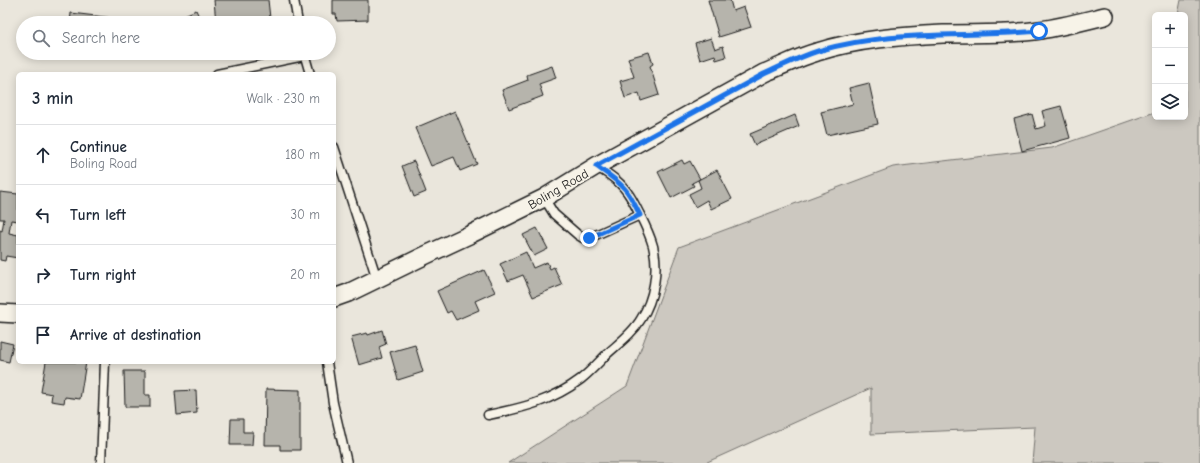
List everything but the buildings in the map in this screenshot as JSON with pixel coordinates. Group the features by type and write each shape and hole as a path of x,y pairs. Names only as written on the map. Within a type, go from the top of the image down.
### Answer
{"street":[{"name":"Boling Road","path":"336,297 348,293 544,198 596,166 764,74 818,51 891,38 945,34 1039,31 1105,16"},
{"path":"0,313 16,314"}],"lane":[{"path":"294,0 297,16"},
{"path":"226,72 278,60"},
{"path":"306,60 309,72"},
{"path":"336,153 377,278"},
{"path":"488,415 519,409 562,392 581,378 627,336 641,320 648,305 655,278 655,262 653,247 648,232 631,196 625,188 617,180 596,166"},
{"path":"544,198 554,214 578,235 584,238 589,238 640,215"},
{"path":"101,463 104,364"},
{"path":"327,364 333,403 348,463"}],"shaded area":[{"path":"1181,0 1200,0 1200,463 1032,463 1035,427 871,434 871,388 705,463 508,463 627,386 679,247 893,167 1052,148 1152,113 1152,120 1188,120 1188,12 1179,12"}],"route":[{"path":"589,238 610,230 640,215 631,196 625,188 617,180 596,166 764,74 818,51 876,39 945,34 1039,31"}]}
